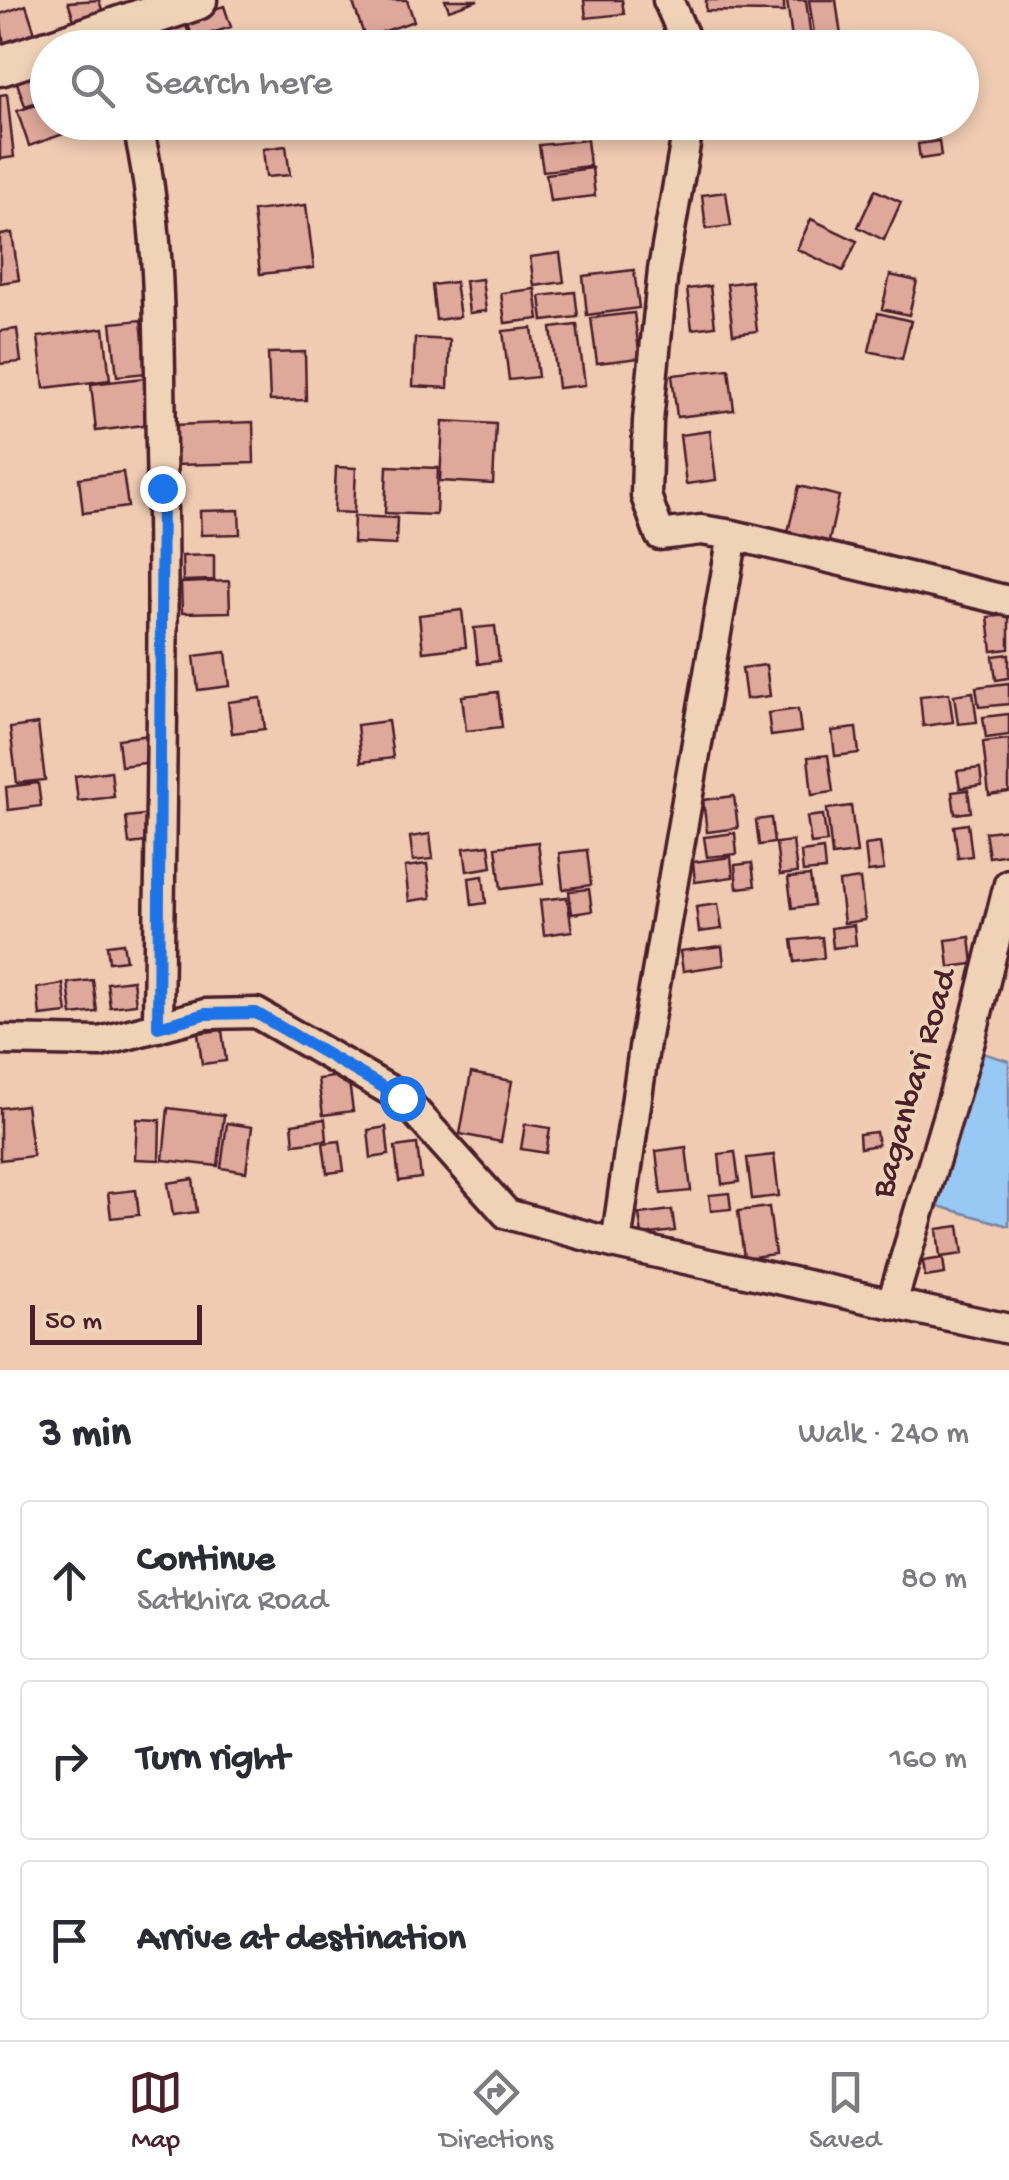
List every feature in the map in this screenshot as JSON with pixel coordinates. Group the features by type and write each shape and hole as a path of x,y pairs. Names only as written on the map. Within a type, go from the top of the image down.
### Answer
{"main road":[{"path":"134,30 197,0"},
{"path":"0,66 30,56"}],"street":[{"path":"668,0 681,30"},
{"path":"140,140 156,256 160,385 163,677 158,1027"},
{"path":"686,140 663,270 648,421 646,496 660,535 701,530 733,535 1009,601"},
{"path":"616,1244 644,1048 733,535"},
{"name":"Baganbari Road","path":"892,1303 970,1041 1009,884"},
{"path":"0,1040 100,1042 205,1014 256,1013 402,1098 506,1214 616,1244 1009,1329"}],"water":[{"path":"969,1049 1009,1061 1009,1226 927,1203"}],"building":[{"path":"99,0 104,16 76,26 68,2"},
{"path":"352,0 407,0 414,21 388,30 362,30"},
{"path":"445,0 478,0 449,10"},
{"path":"584,0 622,0 624,14 586,18"},
{"path":"706,0 784,0 784,12 706,11"},
{"path":"787,0 806,0 810,30 791,30"},
{"path":"809,0 836,0 840,30 814,30"},
{"path":"26,5 34,30 30,30 30,38 4,46 0,14"},
{"path":"224,6 231,27 190,30 186,18"},
{"path":"185,22 188,30 159,30"},
{"path":"30,72 30,104 25,106 15,77"},
{"path":"7,94 14,157 0,159 0,95"},
{"path":"30,107 30,140 46,140 29,146 17,111"},
{"path":"587,140 590,166 543,171 539,145"},
{"path":"939,141 941,156 920,159 918,144"},
{"path":"286,146 290,175 266,177 263,149"},
{"path":"592,168 595,196 550,201 546,174"},
{"path":"875,190 901,202 884,240 858,227"},
{"path":"726,192 731,226 706,229 702,195"},
{"path":"306,205 314,268 260,274 253,211"},
{"path":"811,219 857,241 843,271 797,249"},
{"path":"12,233 19,280 0,283 0,235"},
{"path":"560,253 564,282 534,286 530,257"},
{"path":"634,270 639,308 587,315 583,276"},
{"path":"890,275 917,281 909,315 882,309"},
{"path":"482,279 486,311 469,313 465,281"},
{"path":"751,281 757,331 733,334 727,284"},
{"path":"455,282 460,317 436,320 432,285"},
{"path":"710,286 715,326 692,329 687,289"},
{"path":"535,289 539,319 505,323 501,293"},
{"path":"575,292 578,317 543,321 540,296"},
{"path":"634,313 640,358 597,363 591,318"},
{"path":"878,313 911,321 902,359 869,351"},
{"path":"141,320 147,373 117,376 111,323"},
{"path":"577,325 585,385 558,388 551,328"},
{"path":"104,328 110,380 44,388 38,337"},
{"path":"532,328 538,377 509,380 503,331"},
{"path":"17,329 21,362 0,364 0,331"},
{"path":"415,338 450,340 448,388 413,386"},
{"path":"305,352 306,400 270,401 268,353"},
{"path":"729,369 734,410 677,417 672,375"},
{"path":"153,377 159,423 96,431 91,384"},
{"path":"443,421 496,424 493,484 440,481"},
{"path":"253,422 254,463 175,465 173,425"},
{"path":"710,431 716,480 686,484 680,435"},
{"path":"387,466 438,468 436,515 385,513"},
{"path":"336,467 356,468 354,513 334,512"},
{"path":"123,472 128,507 83,513 79,478"},
{"path":"799,486 839,496 828,546 787,536"},
{"path":"239,510 240,534 201,535 200,511"},
{"path":"354,516 397,518 396,545 353,543"},
{"path":"214,555 214,580 183,581 182,556"},
{"path":"229,581 230,612 182,613 181,583"},
{"path":"462,610 466,647 423,652 419,615"},
{"path":"1009,615 1009,649 992,651 988,617"},
{"path":"495,626 499,661 478,664 474,628"},
{"path":"226,652 230,686 198,690 194,656"},
{"path":"1009,654 1009,678 996,680 993,656"},
{"path":"766,665 770,696 746,699 742,668"},
{"path":"1009,683 1009,704 979,707 976,687"},
{"path":"498,692 502,727 466,731 462,696"},
{"path":"973,692 977,722 958,724 954,695"},
{"path":"949,693 953,722 923,726 920,696"},
{"path":"261,698 265,729 232,733 228,702"},
{"path":"798,709 801,732 771,736 768,713"},
{"path":"1009,714 1009,735 986,738 983,717"},
{"path":"388,721 393,758 361,762 357,725"},
{"path":"38,724 45,780 17,783 10,728"},
{"path":"856,728 859,753 835,756 832,731"},
{"path":"150,735 153,762 121,766 118,739"},
{"path":"1009,739 1009,792 989,795 983,742"},
{"path":"828,755 833,792 812,795 808,757"},
{"path":"980,768 982,785 960,788 957,771"},
{"path":"111,771 114,797 78,801 75,776"},
{"path":"38,783 41,806 8,810 6,787"},
{"path":"968,790 971,812 955,814 952,792"},
{"path":"734,796 738,828 707,832 703,800"},
{"path":"851,806 857,853 832,856 827,809"},
{"path":"152,814 155,841 129,844 126,817"},
{"path":"823,815 827,842 811,844 807,817"},
{"path":"771,818 774,843 759,845 756,820"},
{"path":"968,824 972,856 958,858 954,826"},
{"path":"1009,829 1009,854 989,857 985,832"},
{"path":"735,833 737,854 707,857 704,837"},
{"path":"430,834 433,859 413,861 410,837"},
{"path":"793,841 797,873 780,875 776,843"},
{"path":"538,842 543,884 501,889 496,847"},
{"path":"880,843 884,870 868,872 865,845"},
{"path":"489,845 492,867 467,871 464,848"},
{"path":"823,849 825,870 803,872 801,852"},
{"path":"587,850 591,885 563,889 559,853"},
{"path":"731,857 733,877 695,882 693,862"},
{"path":"752,863 755,886 737,888 735,865"},
{"path":"427,864 431,898 409,901 405,867"},
{"path":"483,876 486,903 472,905 469,878"},
{"path":"810,876 814,905 792,908 788,878"},
{"path":"860,879 865,920 844,923 839,882"},
{"path":"589,889 592,911 572,914 569,891"},
{"path":"567,897 572,931 544,935 540,900"},
{"path":"718,904 722,929 699,932 696,907"},
{"path":"854,925 856,945 833,948 831,928"},
{"path":"822,937 824,958 795,962 792,940"},
{"path":"970,937 973,964 949,967 946,940"},
{"path":"123,943 126,960 109,962 107,945"},
{"path":"722,946 724,965 683,971 680,951"},
{"path":"93,980 97,1012 72,1015 68,983"},
{"path":"133,980 136,1004 110,1007 107,983"},
{"path":"63,984 67,1013 40,1016 37,988"},
{"path":"222,1030 226,1061 202,1064 198,1033"},
{"path":"471,1073 512,1081 501,1142 460,1134"},
{"path":"348,1075 353,1111 323,1115 318,1079"},
{"path":"26,1105 33,1156 0,1160 0,1108"},
{"path":"168,1108 224,1115 218,1166 163,1160"},
{"path":"137,1119 160,1120 159,1160 135,1159"},
{"path":"325,1119 327,1140 294,1144 292,1124"},
{"path":"227,1123 252,1127 246,1172 221,1168"},
{"path":"525,1124 550,1128 546,1153 521,1149"},
{"path":"386,1127 389,1155 371,1158 368,1130"},
{"path":"876,1132 878,1145 860,1148 859,1134"},
{"path":"340,1141 344,1171 327,1173 323,1143"},
{"path":"417,1144 421,1178 399,1181 395,1147"},
{"path":"686,1147 691,1191 661,1194 656,1151"},
{"path":"735,1152 739,1182 722,1184 719,1154"},
{"path":"774,1155 779,1196 752,1199 747,1158"},
{"path":"193,1179 197,1212 173,1215 168,1183"},
{"path":"136,1190 139,1215 111,1218 108,1193"},
{"path":"729,1193 731,1209 711,1211 709,1195"},
{"path":"769,1207 775,1254 744,1258 738,1211"},
{"path":"672,1210 675,1231 642,1235 639,1214"},
{"path":"959,1226 963,1254 940,1257 937,1229"},
{"path":"943,1258 945,1274 925,1277 923,1261"}],"route":[{"path":"162,488 158,1027 205,1014 256,1013 402,1098"}]}
